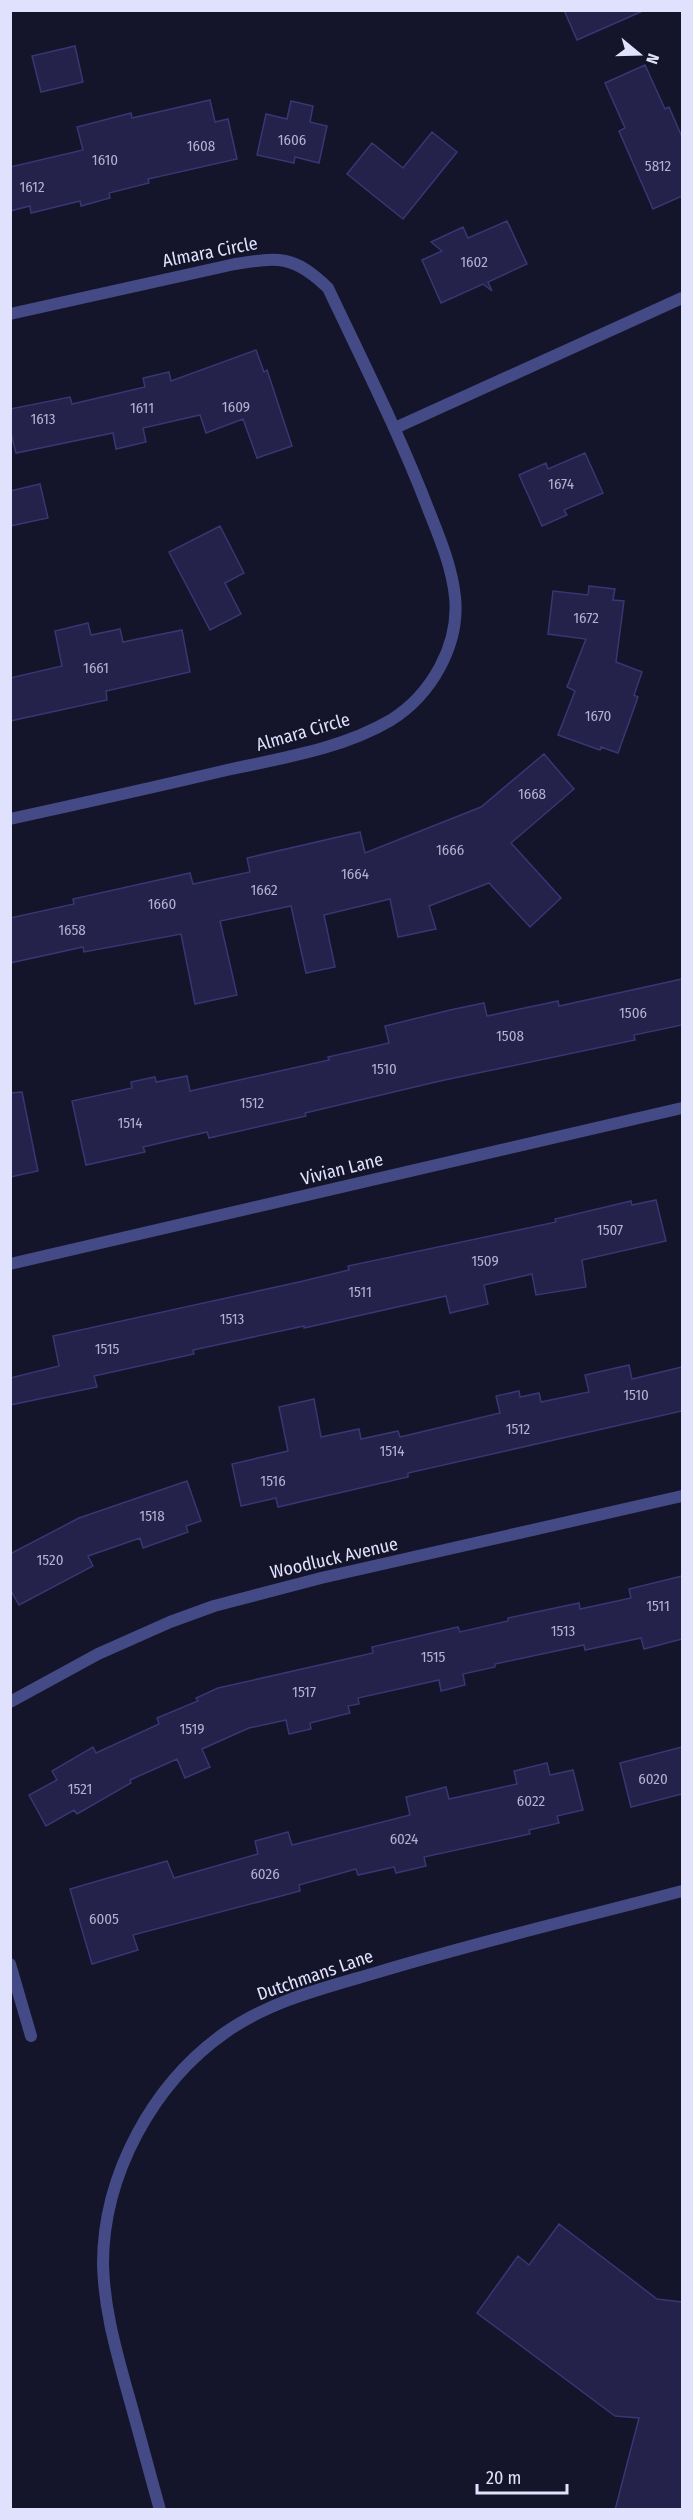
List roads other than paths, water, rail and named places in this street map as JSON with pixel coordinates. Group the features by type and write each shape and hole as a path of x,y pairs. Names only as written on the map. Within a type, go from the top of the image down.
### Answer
{"street":[{"name":"Almara Circle","path":"10,314 235,264 272,258 289,261 312,273 328,288 410,461 448,562 455,598 451,638 438,671 424,691 391,719 332,745 10,819"},
{"path":"395,428 682,298"},
{"name":"Vivian Lane","path":"10,1264 682,1108"},
{"name":"Woodluck Avenue","path":"10,1702 98,1653 214,1606 321,1578 682,1496"},
{"name":"Dutchmans Lane","path":"160,2510 110,2330 103,2262 106,2228 113,2193 125,2159 141,2126 184,2068 226,2032 254,2015 306,1994 414,1961 682,1892"},
{"path":"10,1964 31,2036"}]}
